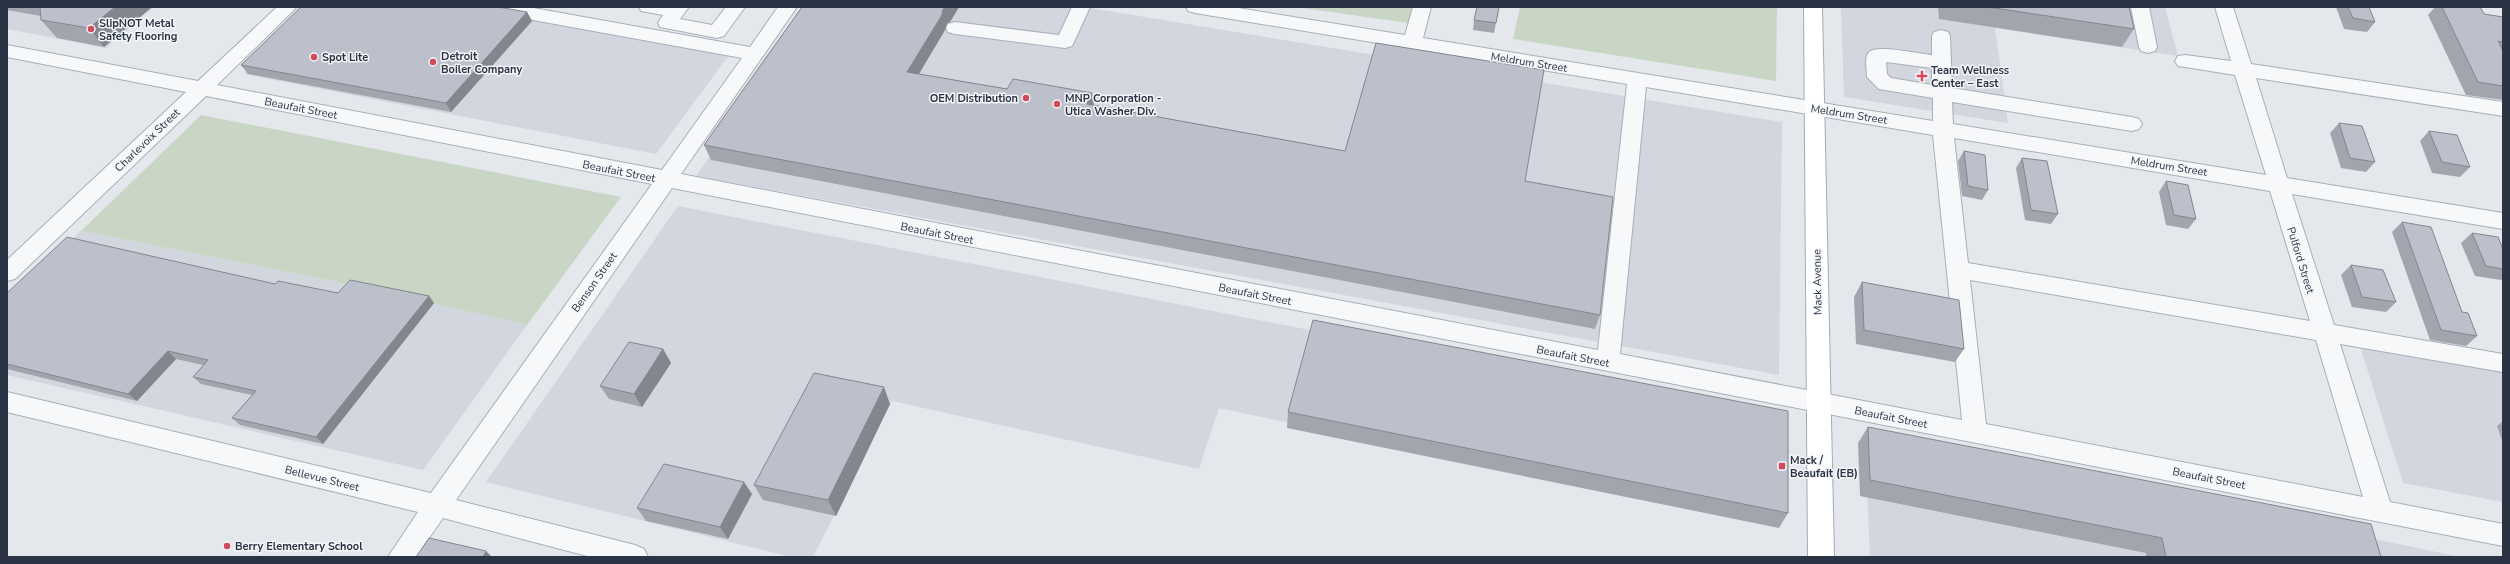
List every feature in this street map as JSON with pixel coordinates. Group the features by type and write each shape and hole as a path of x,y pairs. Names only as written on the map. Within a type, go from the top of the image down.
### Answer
{"main road":[{"name":"Mack Avenue","path":"1813,7 1820,403 1821,557"}],"street":[{"name":"Charlevoix Street","path":"7,273 288,7"},
{"path":"494,7 755,54"},
{"path":"648,7 678,9"},
{"path":"678,9 667,23 718,32 736,7"},
{"name":"Benson Street","path":"401,557 788,7"},
{"path":"955,28 1065,42 1081,7"},
{"name":"Meldrum Street","path":"1195,7 2503,221"},
{"path":"1412,42 1422,7"},
{"path":"2140,7 2148,47"},
{"name":"Pulford Street","path":"2224,7 2323,331 2380,511"},
{"path":"1941,36 1943,130 1976,433"},
{"name":"Beaufait Street","path":"7,51 2503,535"},
{"path":"1941,63 1885,54 1876,57 1877,77 1881,82 1942,94 2132,124"},
{"path":"2185,61 2503,109"},
{"path":"1608,362 1637,80"},
{"path":"1959,270 2323,331 2503,363"},
{"name":"Bellevue Street","path":"7,402 438,506 635,557"}],"shaded area":[{"name":"SlipNOT Metal Safety Flooring","path":"7,7 154,7 106,48 7,29"},
{"name":"Detroit Boiler Company","path":"315,7 457,7 729,55 656,154 244,74"},
{"path":"812,7 1084,7 1782,122 1779,375 696,176"},
{"name":"Team Wellness Center – East","path":"1841,7 2165,7 2178,56 1995,28 2008,123 1844,97"},
{"path":"678,206 1778,422 1775,526 1219,408 1199,469 892,401 813,557 792,557 486,482"},
{"path":"81,231 352,285 527,325 423,470 7,375 7,302"},
{"path":"2360,346 2503,372 2503,502 2403,483"},
{"path":"1865,439 2369,538 2461,557 1870,557"}],"green space":[{"path":"1296,7 1413,7 1408,23"},
{"path":"1520,7 1777,7 1776,81 1513,39"},
{"path":"201,115 621,197 527,325 352,285 81,231"}],"building":[{"path":"40,7 115,7 89,28 41,20"},
{"path":"301,7 498,7 527,12 446,103 241,65"},
{"path":"802,7 947,7 943,9 942,15 907,72 1007,89 1013,79 1092,93 1087,104 1345,151 1376,43 1544,70 1525,181 1613,197 1600,315 704,145"},
{"path":"1477,7 1499,7 1496,23 1474,20"},
{"path":"1988,7 2129,7 2134,29"},
{"path":"2348,7 2369,7 2375,22 2353,18"},
{"path":"2442,7 2480,7 2484,14 2503,17 2503,42 2498,41 2503,51 2503,86 2478,82"},
{"path":"2339,123 2362,126 2375,162 2350,158"},
{"path":"2429,131 2457,135 2470,167 2442,162"},
{"path":"1964,151 1985,155 1988,190 1968,186"},
{"path":"2022,158 2047,161 2058,214 2031,210"},
{"path":"2166,181 2188,185 2196,219 2174,215"},
{"path":"2402,222 2431,227 2462,312 2468,313 2477,336 2441,330"},
{"path":"2472,233 2498,237 2503,249 2503,269 2486,266"},
{"path":"67,237 275,284 278,281 338,293 350,280 429,296 316,437 232,418 256,391 193,377 208,360 168,351 128,394 7,364 7,293"},
{"path":"2351,265 2383,270 2396,302 2362,297"},
{"path":"1862,282 1959,300 1964,349 1864,330"},
{"path":"1313,320 1788,411 1788,513 1288,412"},
{"path":"629,342 663,349 634,394 600,386"},
{"path":"814,373 884,387 828,500 754,485"},
{"path":"1868,427 2371,524 2381,557 2166,557 2162,538 1870,480"},
{"path":"664,464 744,482 720,527 637,508"},
{"path":"429,538 486,551 483,557 416,557"}],"place":[{"name":"SlipNOT Metal Safety Flooring","path":"91,29"},
{"name":"Spot Lite","path":"314,57"},
{"name":"Detroit Boiler Company","path":"433,62"},
{"name":"Team Wellness Center – East","path":"1922,76"},
{"name":"OEM Distribution","path":"1026,98"},
{"name":"MNP Corporation - Utica Washer Div.","path":"1057,104"},
{"name":"Mack / Beaufait (EB)","path":"1782,466"},
{"name":"Berry Elementary School","path":"227,546"}]}
